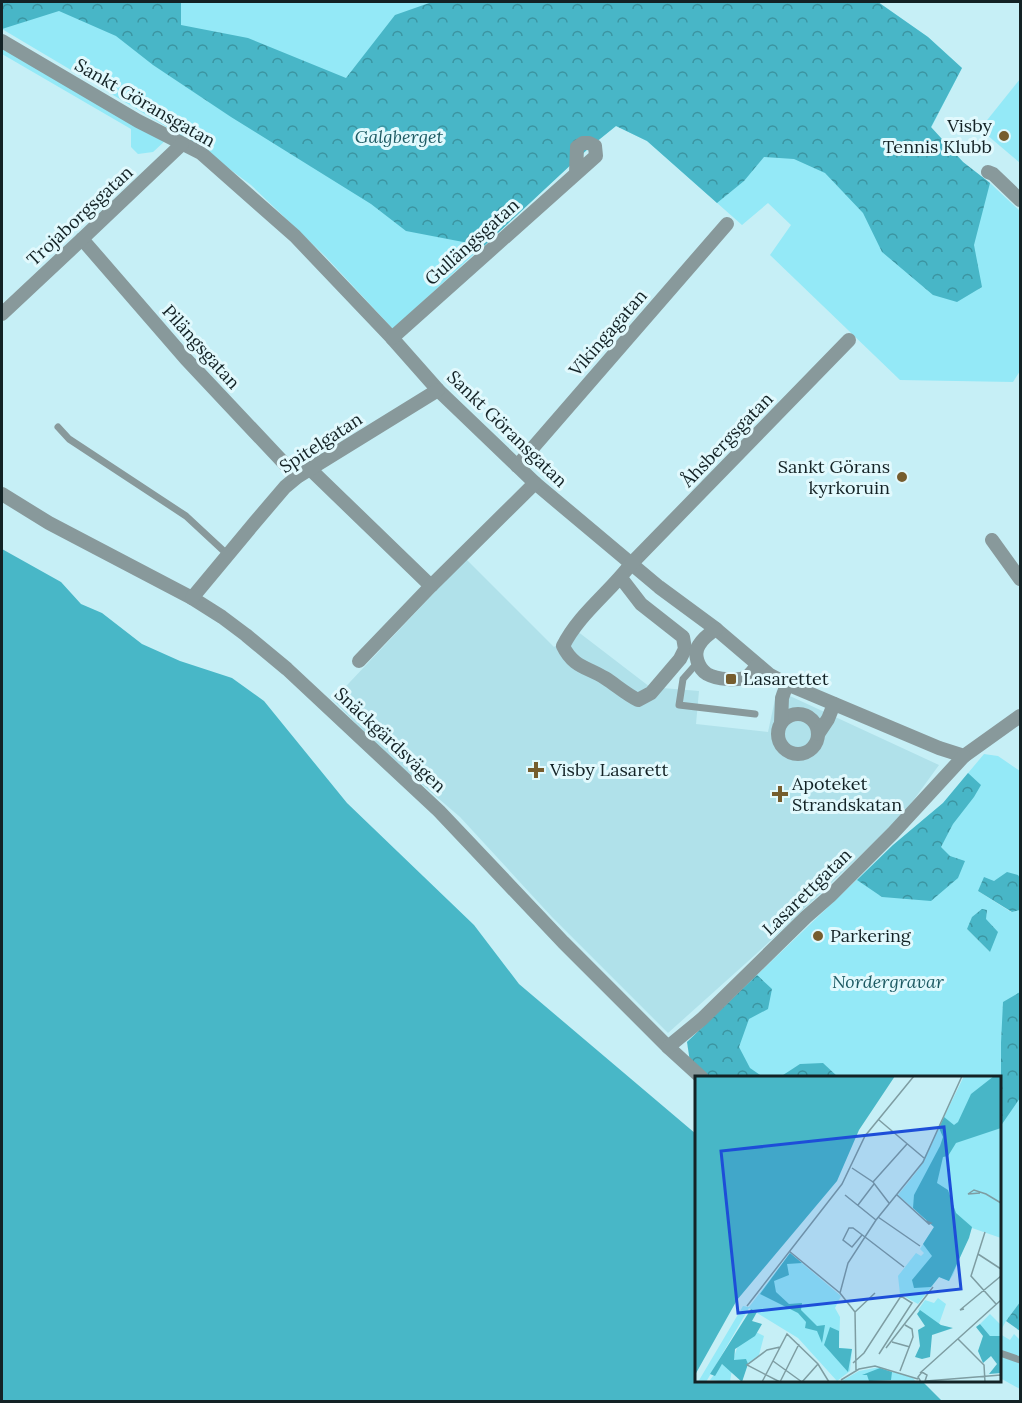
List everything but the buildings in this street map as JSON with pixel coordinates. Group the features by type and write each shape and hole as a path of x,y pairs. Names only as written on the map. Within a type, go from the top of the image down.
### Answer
{"street":[{"name":"Sankt Göransgatan","path":"2,41 138,121 201,153 295,236 438,390 535,483 659,587 716,629 770,675 834,704 964,756"},
{"name":"Trojaborgsgatan","path":"2,314 182,144"},
{"path":"988,172 1018,193"},
{"name":"Gullängsgatan","path":"392,338 576,173"},
{"name":"Vikingagatan","path":"517,466 727,224"},
{"name":"Pilängsgatan","path":"82,239 186,359 297,477"},
{"name":"Åhsbergsgatan","path":"621,578 642,604 682,637 685,649 651,693 638,700 568,657 563,646 570,631 621,578 631,564 849,340"},
{"name":"Spitelgatan","path":"192,598 285,487 297,477 438,390"},
{"path":"310,469 431,586"},
{"path":"359,661 535,483"},
{"name":"Snäckgärdsvägen","path":"2,494 49,523 192,598 222,617 270,655 380,754 456,828 563,942 668,1047 701,1076"},
{"path":"992,540 1020,579"},
{"path":"716,629 697,646 698,662 705,673 729,680 747,676 758,665"},
{"path":"787,684 782,698 781,723 777,735 782,747 794,754 810,750 816,743 818,734 834,704"},
{"path":"781,723 788,716 798,714 808,717 815,724 818,734"},
{"path":"964,756 1020,716"},
{"name":"Lasarettgatan","path":"668,1047 702,1019 838,888 893,833 964,756"}],"lane":[{"path":"58,427 69,439 186,516 228,555"},
{"path":"698,662 683,679 679,705 756,714"},
{"path":"1001,1354 1020,1360"}],"shaded area":[{"path":"2,549 61,582 81,604 102,613 142,644 180,661 232,678 264,701 347,803 474,925 519,984 695,1133 695,1382 923,1382 942,1401 2,1401"},
{"name":"Visby Lasarett","path":"466,559 554,647 577,631 650,687 699,691 696,724 768,732 777,690 939,765 902,816 755,955 668,1033 552,917 460,817 383,751 333,700"}],"green space":[{"name":"Galgberget","path":"2,2 878,2 928,37 962,68 931,128 963,162 1020,211 1020,371 1013,382 900,380 770,255 791,225 768,203 742,225 647,141 616,126 590,147 393,329 325,256 251,185 188,138 2,29"},
{"name":"Galgberget","path":"2,2 181,2 181,25 248,38 346,78 395,15 432,2 878,2 928,37 962,68 931,127 963,162 990,183 974,245 982,287 957,302 933,295 882,252 863,213 825,173 794,159 764,157 744,181 717,203 647,141 616,126 590,147 484,246 406,231 371,204 231,117 153,65 116,36 59,11 2,29"},
{"path":"2,45 166,140 153,152 138,154 131,147 131,129 2,54"},
{"name":"Visby Tennis Klubb","path":"1020,79 1020,163 980,129"},
{"name":"Nordergravar","path":"984,754 998,756 1020,771 1020,878 1018,875 994,881 978,891 1011,912 1020,910 1020,1302 1001,1330 1001,1076 706,1076 687,1042 893,845 943,803","holes":["986,919 990,952 967,929"]},
{"path":"968,773 981,785 953,824 941,847 950,856 965,861 958,878 931,901 882,897 857,880 893,845 943,803"},
{"path":"1007,872 1018,875 1020,878 1020,910 1012,912 978,891 984,877 994,881"},
{"path":"982,909 987,910 986,919 998,932 990,952 967,929 972,917"},
{"path":"757,975 772,989 768,1009 749,1019 739,1047 750,1068 762,1076 706,1076 690,1062 687,1042"},
{"path":"1020,992 1020,1098 1001,1126 1001,1043 1003,1002"},
{"path":"823,1063 837,1076 782,1076 800,1064"},
{"path":"1020,1302 1020,1331 1006,1321"},
{"path":"1014,1334 1020,1340 1020,1389 1001,1379 1001,1335 1010,1340"}],"place":[{"name":"Visby Tennis Klubb","path":"1004,136"},
{"name":"Sankt Görans kyrkoruin","path":"902,477"},
{"name":"Lasarettet","path":"731,679"},
{"name":"Visby Lasarett","path":"536,770"},
{"name":"Apoteket Strandskatan","path":"780,794"},
{"name":"Parkering","path":"818,936"}]}
